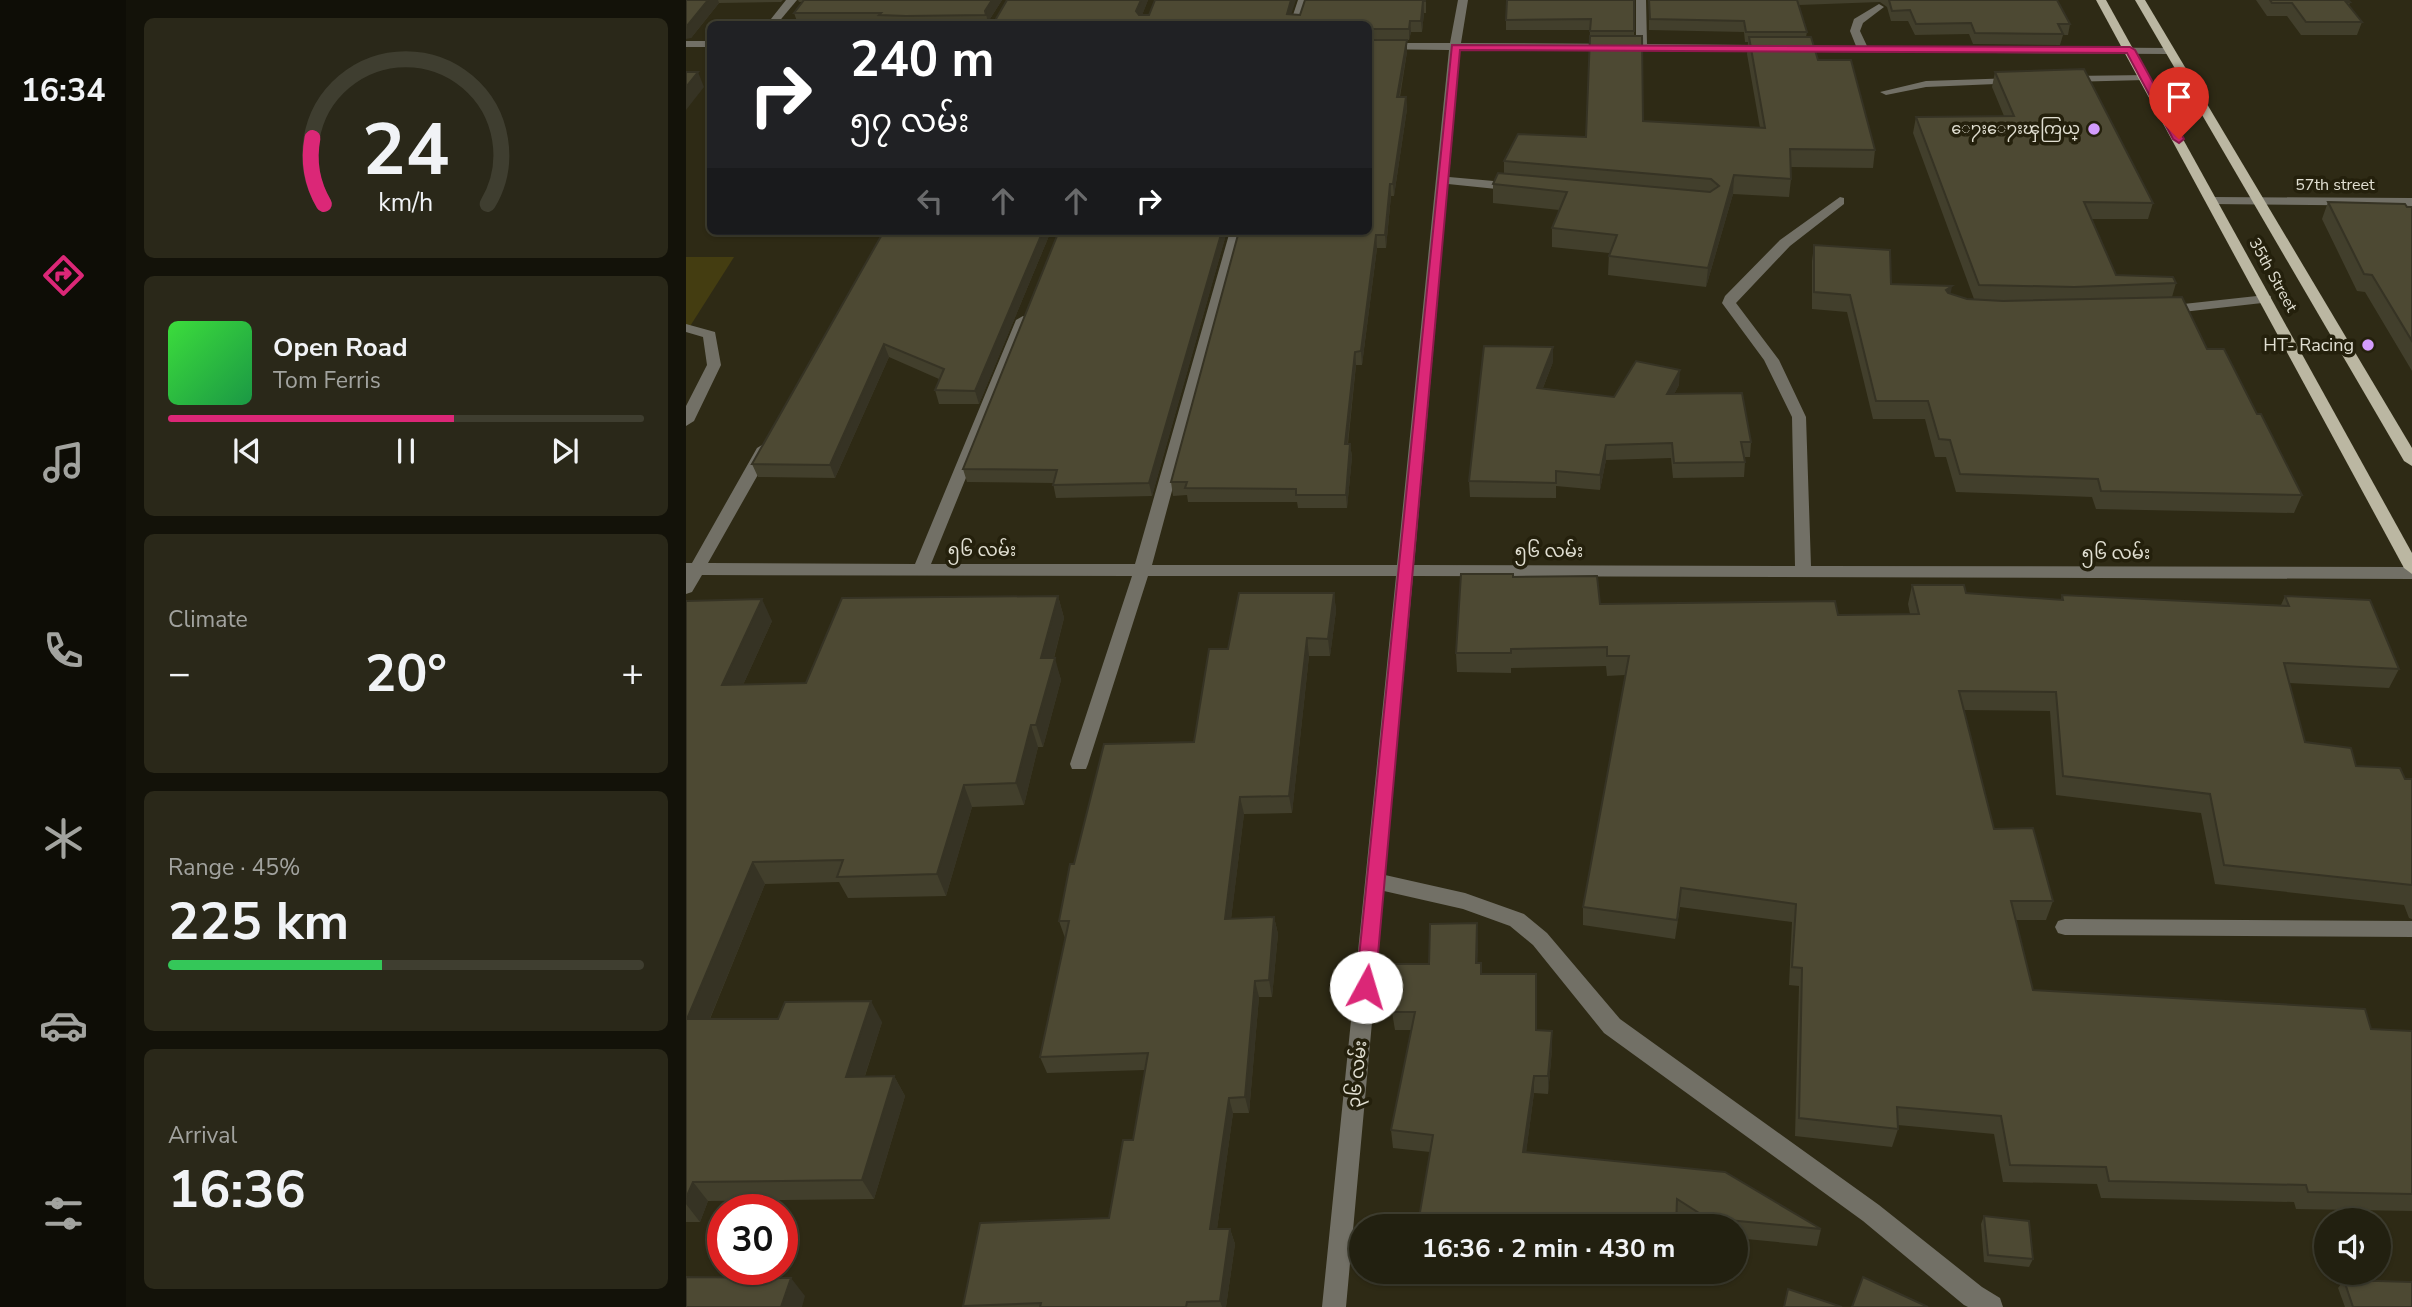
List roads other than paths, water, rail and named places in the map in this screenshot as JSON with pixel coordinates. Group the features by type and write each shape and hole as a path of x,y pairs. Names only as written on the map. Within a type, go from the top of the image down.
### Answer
{"main road":[{"name":"35th Street","path":"2101,0 2412,570"},
{"name":"35th Street","path":"2140,0 2412,461"}],"street":[{"path":"774,21 792,0"},
{"path":"1295,21 1303,0"},
{"name":"၃၆ လမ်း","path":"1334,1307 1407,570 1455,47 1463,0"},
{"path":"1641,0 1642,48"},
{"path":"1863,49 1855,31 1858,21 1879,7"},
{"path":"686,44 707,44"},
{"path":"1372,46 2168,51"},
{"path":"2054,80 2145,77"},
{"path":"1886,92 1926,85 2028,80"},
{"path":"1443,180 1536,189"},
{"path":"1803,571 1799,417 1793,399 1774,368 1750,329 1729,303 1785,243 1840,201"},
{"name":"57th street","path":"2212,201 2412,202"},
{"path":"1079,764 1142,569 1235,235"},
{"path":"2155,310 2266,299"},
{"path":"921,569 1028,309"},
{"path":"686,328 710,335 714,365 686,421"},
{"path":"686,588 692,569 776,429"},
{"name":"၅၆ လမ်း","path":"692,569 2412,570"},
{"path":"1377,881 1465,901 1517,920 1540,939 1612,1026 1871,1213 1973,1296 1991,1307"},
{"path":"2065,927 2412,929"}],"place":[{"name":"ေ႒းေ႒းၾကြယ္","path":"2094,129"},
{"name":"HT- Racing","path":"2368,345"}]}
